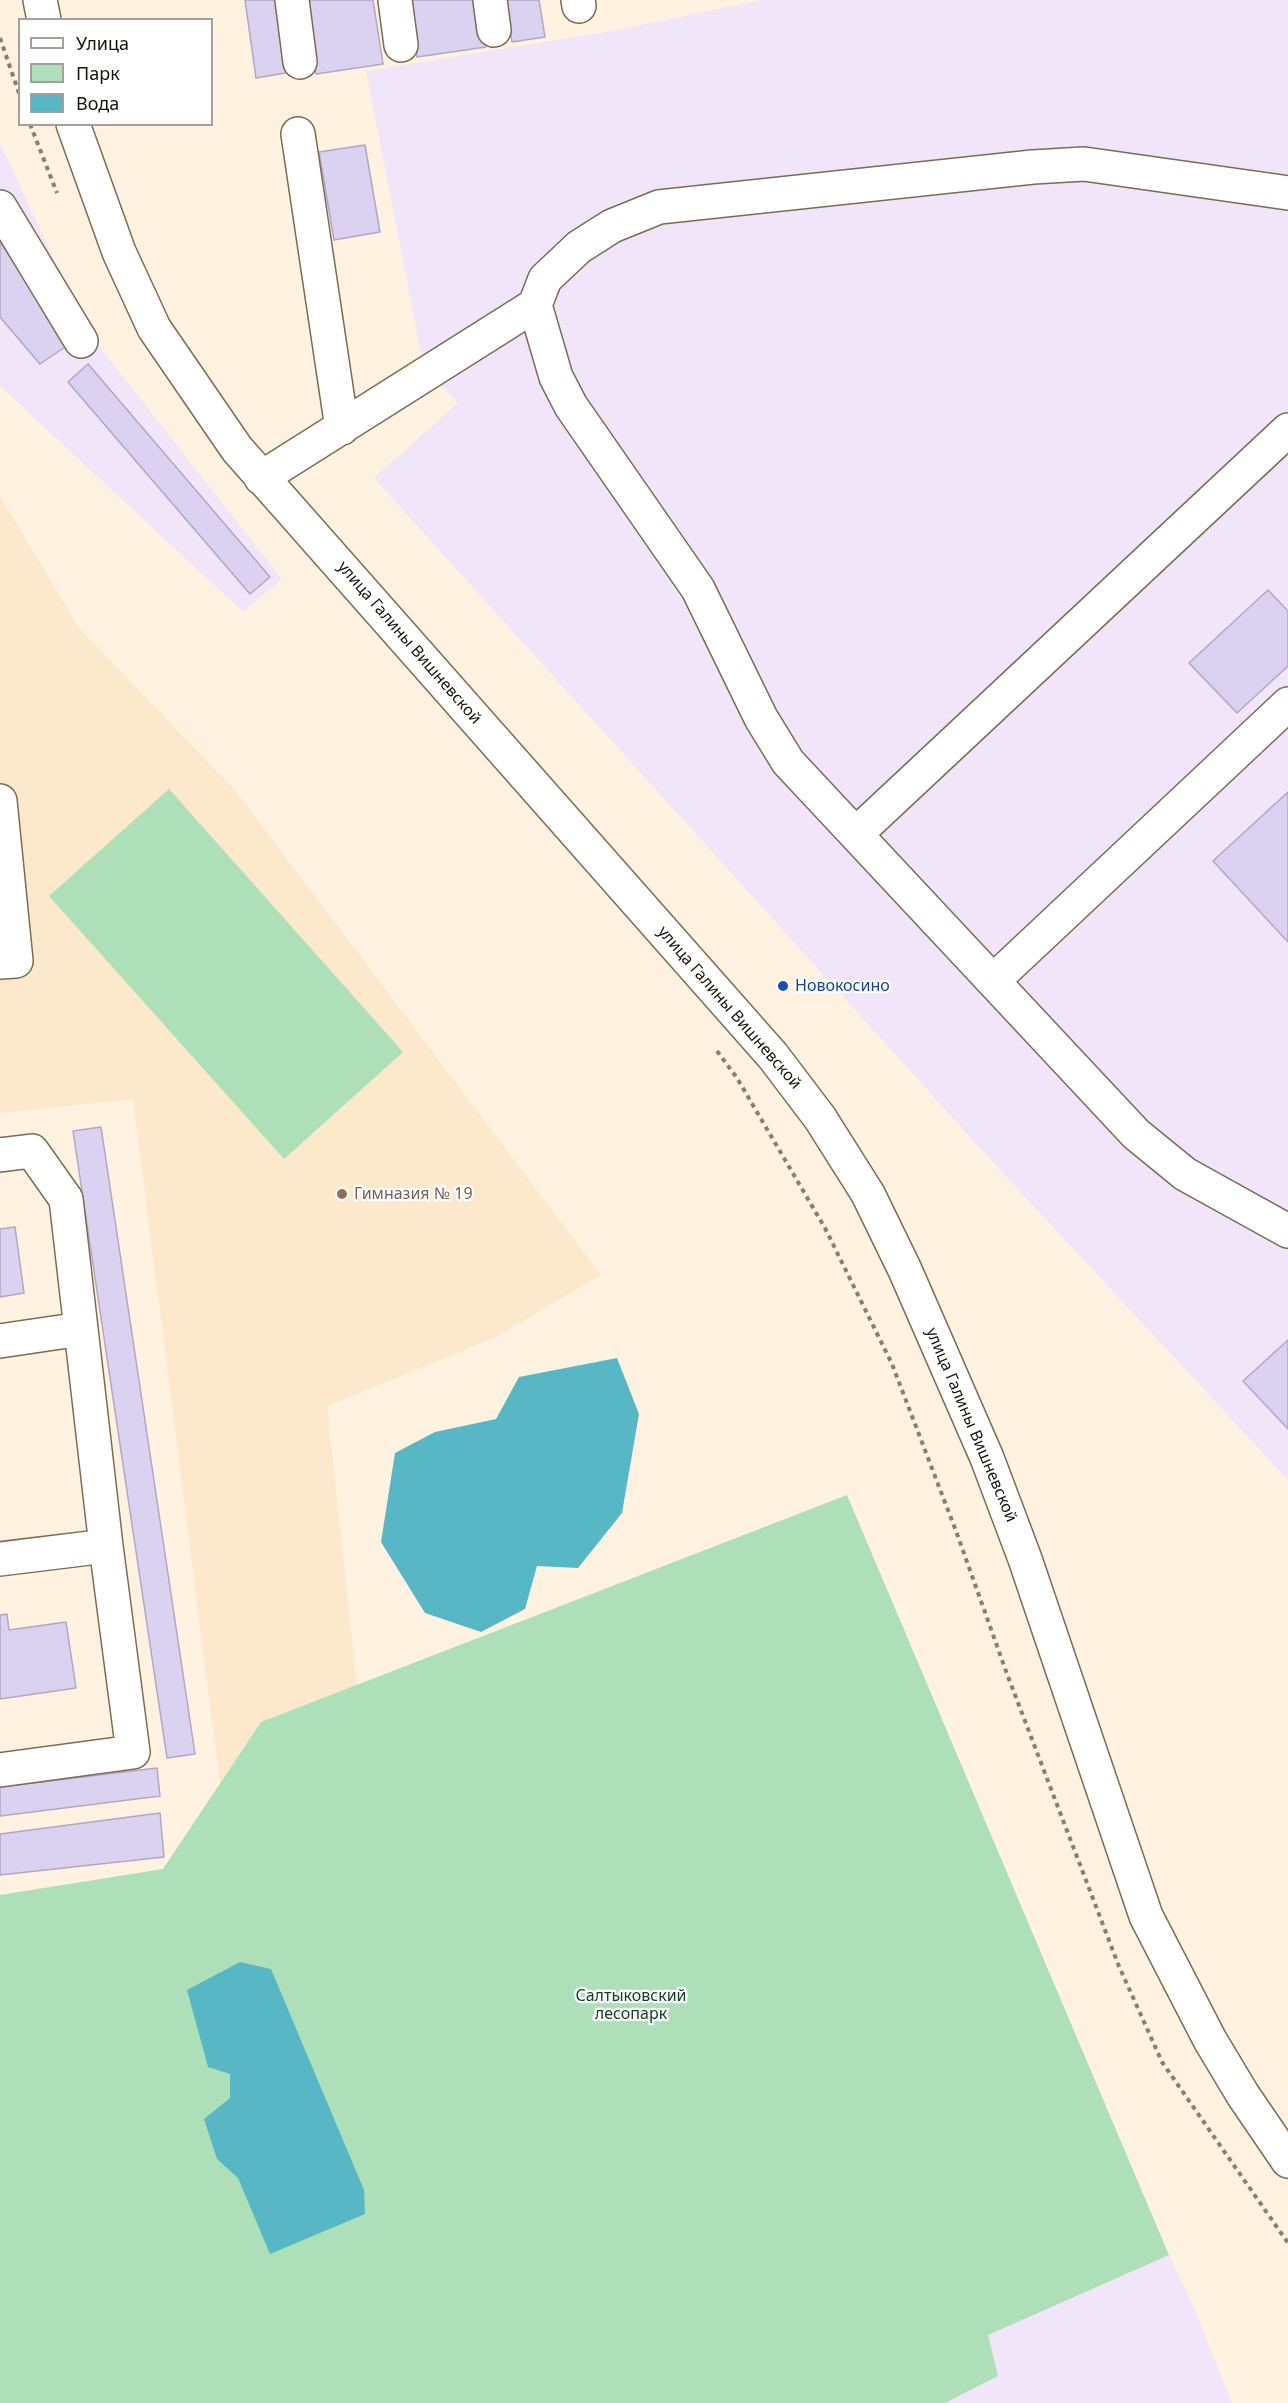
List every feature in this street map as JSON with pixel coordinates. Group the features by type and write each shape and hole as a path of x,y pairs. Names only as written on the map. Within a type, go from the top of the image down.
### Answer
{"street":[{"path":"40,0 44,18"},
{"path":"292,0 300,62"},
{"path":"395,0 401,45"},
{"name":"улица Галины Вишневской","path":"74,126 119,252 154,328 205,406 261,478 773,1056 820,1118 868,1194 905,1270 987,1458 1025,1558 1146,1916 1210,2040 1243,2095 1288,2161"},
{"path":"298,134 342,428"},
{"path":"261,478 535,305 545,279 579,248 612,226 660,207 1033,167 1084,164 1288,194"},
{"path":"0,207 81,341"},
{"path":"535,305 556,378 571,406 698,589 761,718 788,762 1136,1134 1185,1174 1288,1231"},
{"path":"856,834 1288,430"},
{"path":"993,981 1288,704"},
{"path":"0,801 16,961 0,962"},
{"path":"0,1155 32,1151 66,1199 106,1546 133,1752 0,1770"},
{"path":"0,1341 81,1329"},
{"path":"0,1559 106,1546"}],"path":[{"path":"0,38 18,90"},
{"path":"31,126 59,198"},
{"path":"717,1050 737,1078 825,1228 892,1364 1118,1964 1162,2062 1288,2243"}],"shaded area":[{"path":"761,0 1288,0 1288,1480 989,1158 374,478 458,403 429,373 422,359 366,71 618,30"},
{"path":"0,143 88,332 282,579 243,612 0,386"},
{"name":"Гимназия № 19","path":"0,496 79,628 235,790 601,1275 496,1337 327,1406 357,1685 261,1722 220,1783 133,1099 0,1113"},
{"path":"1169,2255 1195,2310 1232,2403 945,2403 998,2376 987,2335"}],"green space":[{"path":"169,789 403,1052 284,1159 49,896"},
{"name":"Салтыковский лесопарк","path":"847,1495 1169,2255 988,2335 998,2376 945,2403 0,2403 0,1895 163,1869 261,1722"}],"water":[{"path":"617,1358 639,1414 622,1513 578,1568 537,1566 525,1609 481,1632 425,1613 381,1542 395,1453 435,1432 496,1419 519,1377"},
{"path":"240,1962 271,1969 364,2190 365,2214 270,2254 238,2178 217,2159 204,2119 230,2098 230,2074 208,2067 187,1990"}],"building":[{"path":"245,0 280,0 291,72 256,78"},
{"path":"305,0 373,0 383,64 316,74"},
{"path":"409,0 479,0 486,47 417,57"},
{"path":"506,0 539,0 545,37 512,42"},
{"path":"365,145 380,232 334,240 319,152"},
{"path":"0,242 68,345 40,364 0,317"},
{"path":"88,364 270,577 250,594 68,382"},
{"path":"1268,590 1288,611 1288,666 1237,713 1189,663"},
{"path":"1288,792 1288,942 1213,861"},
{"path":"101,1127 195,1754 167,1758 73,1131"},
{"path":"15,1227 24,1293 0,1297 0,1229"},
{"path":"1288,1340 1288,1429 1243,1381"},
{"path":"7,1614 9,1630 66,1622 76,1688 0,1699 0,1615"},
{"path":"157,1768 160,1796 0,1816 0,1787"},
{"path":"160,1813 164,1857 0,1875 0,1834"}],"place":[{"name":"Новокосино","path":"783,986"},
{"name":"Гимназия № 19","path":"342,1194"}]}
